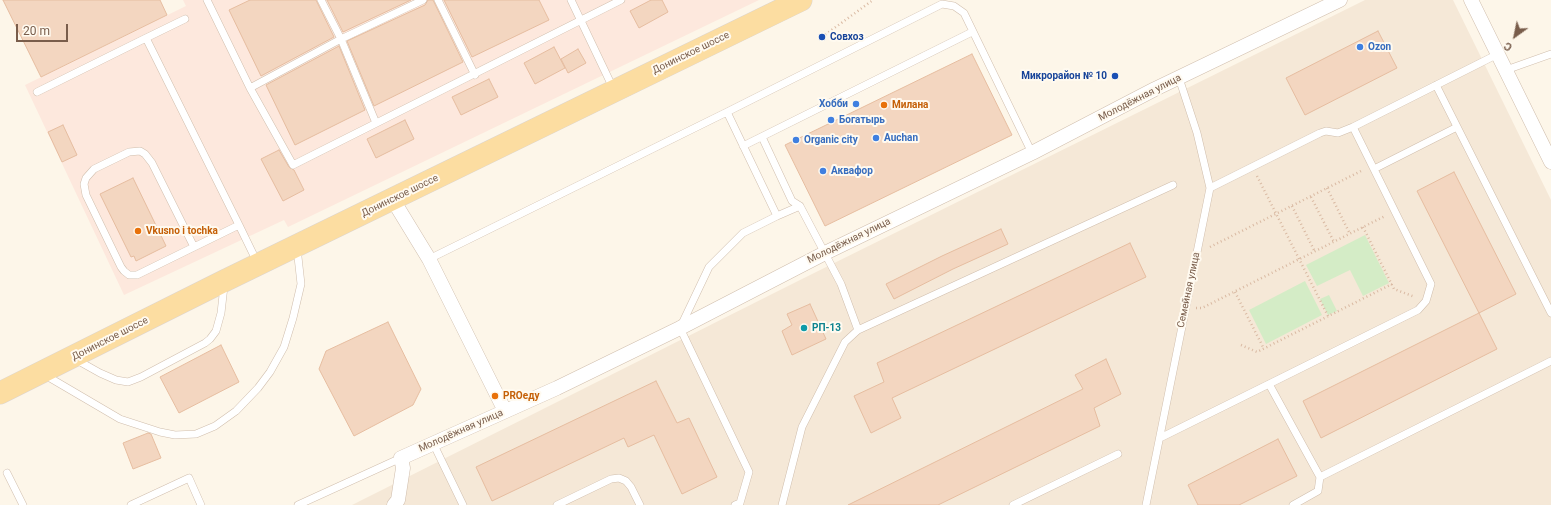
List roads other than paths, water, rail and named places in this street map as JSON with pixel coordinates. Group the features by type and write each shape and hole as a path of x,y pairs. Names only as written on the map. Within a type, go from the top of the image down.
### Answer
{"main road":[{"name":"Донинское шоссе","path":"0,393 73,358 258,264 393,200 801,0"}],"street":[{"name":"Молодёжная улица","path":"401,458 557,388 680,328 825,252 1032,153 1155,89 1340,0"},
{"path":"1471,0 1551,162"},
{"path":"393,200 429,259 505,411"},
{"path":"394,505 398,500 403,468 401,458"}],"lane":[{"path":"321,0 341,39 376,123"},
{"path":"250,88 341,39 423,0"},
{"path":"438,0 475,75"},
{"path":"571,0 615,91"},
{"path":"210,1 250,88 293,165 622,0"},
{"path":"429,259 942,4 954,6 964,13 1032,153"},
{"path":"37,92 185,19"},
{"path":"743,146 972,32"},
{"path":"146,38 258,264"},
{"path":"1210,188 1320,133 1326,131 1338,133 1353,127 1498,54"},
{"path":"1506,70 1551,54"},
{"name":"Семейная улица","path":"1146,505 1210,188 1197,133 1179,78"},
{"path":"1436,85 1551,313"},
{"path":"727,112 777,216"},
{"path":"1160,438 1418,310 1426,301 1431,284 1353,127"},
{"path":"1373,167 1457,128"},
{"path":"762,137 792,201 800,206 841,284 858,330"},
{"path":"194,247 152,163 145,154 140,151 129,152 94,169 86,178 84,184 86,195 122,267 126,273 132,276 137,275 239,225"},
{"path":"782,505 802,427 846,342 858,330 1173,185"},
{"path":"738,504 750,472 680,328 708,267 743,232 800,206"},
{"path":"42,373 120,419 160,432 175,435 196,434 215,426 236,412 258,388 270,372 284,347 294,318 301,284 297,246"},
{"path":"73,358 116,380 128,382 141,377 210,339 216,331 221,313 224,281"},
{"path":"1320,477 1551,361"},
{"path":"1269,384 1320,477 1318,491 1293,505"},
{"path":"433,443 463,505"},
{"path":"1013,505 1118,454"},
{"path":"298,505 401,458"},
{"path":"7,473 23,505"},
{"path":"131,505 189,478 201,505"},
{"path":"557,505 611,479 619,478 626,481 631,487 640,505"}],"place":[{"name":"Совхоз","path":"822,37"},
{"name":"Ozon","path":"1360,47"},
{"name":"Микрорайон № 10","path":"1115,76"},
{"name":"Хобби","path":"856,104"},
{"name":"Милана","path":"884,105"},
{"name":"Богатырь","path":"831,120"},
{"name":"Auchan","path":"876,138"},
{"name":"Organic city","path":"796,140"},
{"name":"Аквафор","path":"823,171"},
{"name":"Vkusno i tochka","path":"138,231"},
{"name":"РП-13","path":"804,328"},
{"name":"PROеду","path":"495,396"}]}
